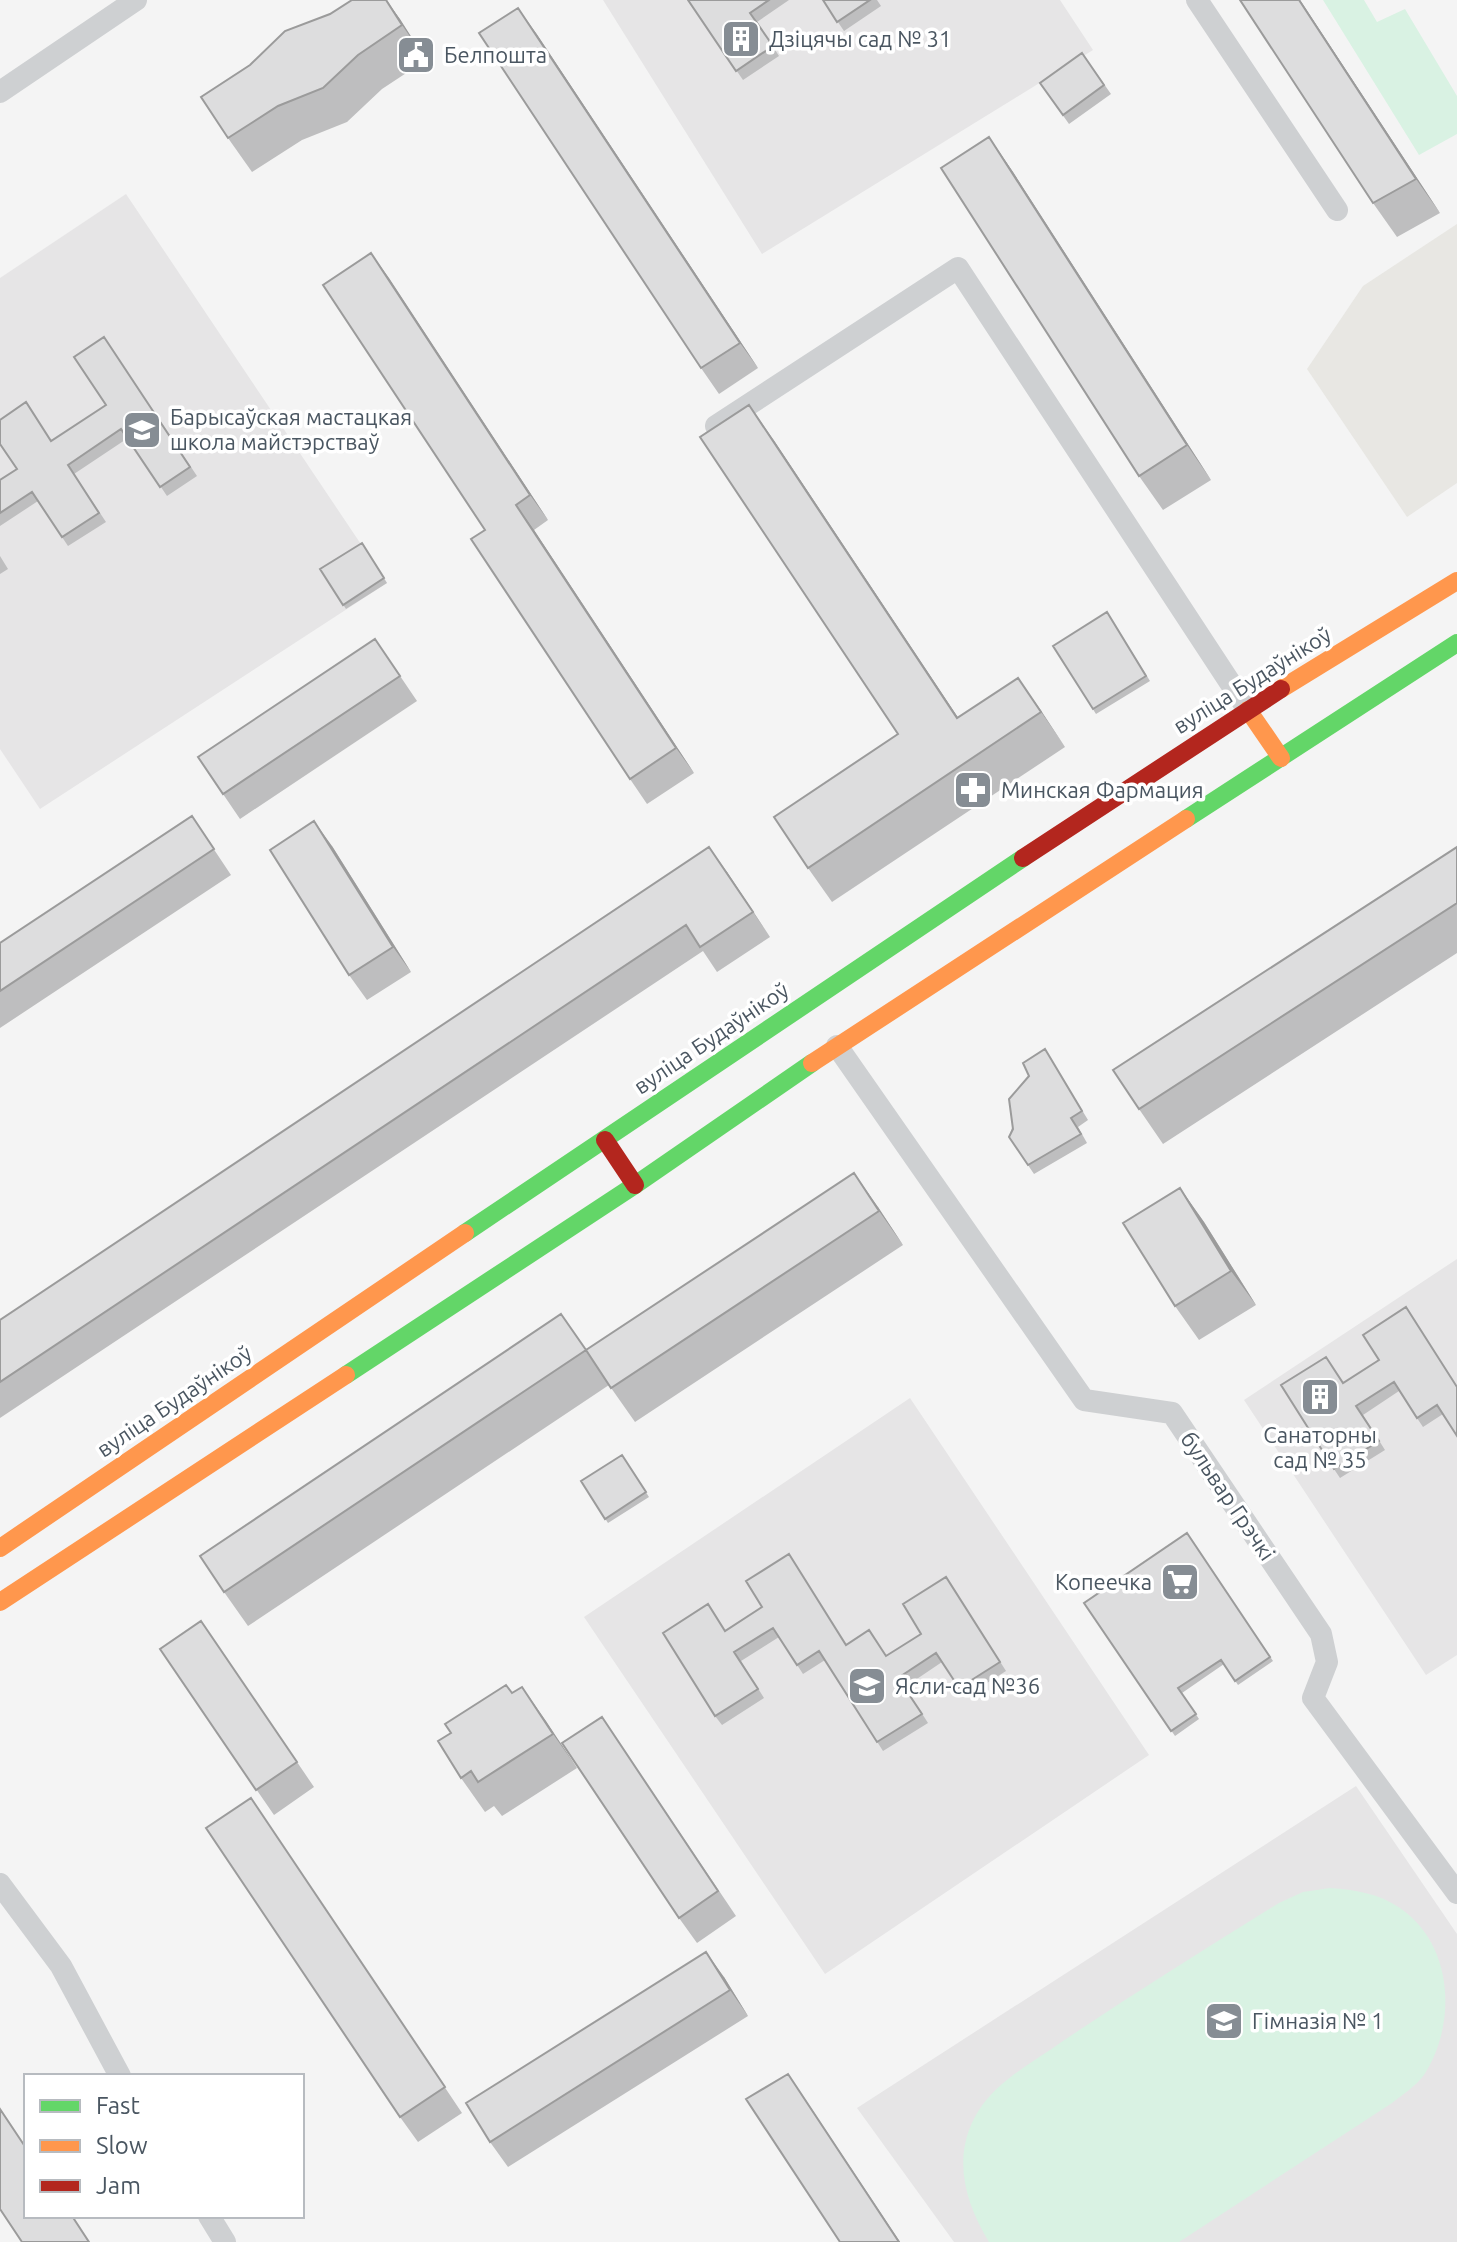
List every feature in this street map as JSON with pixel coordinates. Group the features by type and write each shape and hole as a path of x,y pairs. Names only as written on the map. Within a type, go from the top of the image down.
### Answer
{"street":[{"path":"0,92 136,0"},
{"path":"1197,0 1337,210"},
{"path":"716,426 958,268 1281,758"},
{"name":"вуліца Будаўнікоў","path":"0,1548 848,974 1248,710 1457,581"},
{"path":"0,1602 635,1185 837,1046 1457,643"},
{"name":"бульвар Грэчкі","path":"837,1046 1084,1400 1172,1413 1321,1634 1327,1662 1313,1698 1457,1893"},
{"path":"605,1140 635,1185"},
{"path":"0,1884 61,1966 119,2074"},
{"path":"210,2218 225,2242"}],"shaded area":[{"path":"603,0 1060,0 1093,50 762,254"},
{"name":"Барысаўская мастацкая школа майстэрстваў","path":"126,194 387,583 40,809 0,749 0,278"},
{"path":"1457,224 1457,483 1407,517 1307,369 1363,286"},
{"path":"1457,1259 1457,1655 1426,1675 1244,1400"},
{"name":"Ясли-сад №36","path":"910,1398 1149,1755 825,1974 584,1617"},
{"name":"Гімназія № 1","path":"1356,1786 1457,1934 1457,2242 954,2242 857,2108"}],"green space":[{"path":"1323,0 1364,0 1377,22 1405,9 1457,96 1457,134 1419,155"},
{"path":"1330,1888 1366,1893 1392,1903 1418,1924 1431,1943 1445,1986 1445,2010 1435,2055 1417,2083 1392,2103 1179,2242 989,2242 967,2194 963,2160 970,2127 996,2089 1090,2023 1279,1903 1303,1892"}],"building":[{"path":"352,0 386,0 402,25 358,55 323,88 278,106 228,138 201,97 250,65 285,31 330,14"},
{"name":"Дзіцячы сад № 31","path":"688,0 769,0 750,13 773,46 736,71"},
{"path":"823,0 870,0 837,22"},
{"path":"1240,0 1299,0 1416,179 1373,203"},
{"path":"518,8 740,343 701,368 479,33"},
{"path":"1082,53 1104,85 1063,115 1040,83"},
{"path":"989,137 1187,445 1139,476 941,168"},
{"path":"371,253 530,495 516,505 676,748 630,779 471,539 485,530 323,285"},
{"path":"104,337 190,467 160,487 121,429 68,465 99,513 62,537 32,492 0,513 0,480 17,469 0,444 0,420 26,402 51,441 106,405 74,357"},
{"path":"749,405 957,718 1018,678 1041,712 808,868 774,817 898,734 700,437"},
{"path":"362,543 384,578 343,605 320,569"},
{"path":"1107,612 1146,676 1093,709 1053,646"},
{"path":"375,639 400,676 223,794 198,757"},
{"path":"192,816 214,849 0,991 0,943"},
{"path":"314,821 393,947 349,975 270,850"},
{"path":"709,847 753,912 700,947 686,925 0,1382 0,1320"},
{"path":"1457,847 1457,903 1139,1109 1113,1070"},
{"path":"1045,1049 1082,1111 1071,1118 1081,1134 1028,1165 1009,1137 1013,1129 1009,1099 1029,1076 1023,1063"},
{"path":"854,1173 879,1211 611,1388 586,1350"},
{"path":"1180,1188 1231,1271 1175,1306 1123,1223"},
{"name":"Санаторны сад № 35","path":"1406,1307 1457,1387 1457,1436 1437,1405 1417,1418 1394,1382 1356,1406 1379,1441 1334,1469 1281,1385 1326,1357 1343,1383 1379,1360 1363,1335"},
{"path":"561,1314 586,1350 224,1592 200,1556"},
{"path":"622,1455 646,1492 605,1519 581,1481"},
{"path":"1187,1533 1270,1657 1235,1681 1221,1660 1178,1688 1196,1714 1171,1731 1084,1603"},
{"path":"789,1554 846,1645 869,1630 886,1656 921,1634 903,1604 946,1577 1000,1662 959,1688 936,1653 898,1678 922,1714 877,1742 819,1651 797,1665 773,1628 734,1652 758,1689 715,1716 663,1633 708,1604 725,1631 762,1607 746,1581"},
{"path":"201,1621 297,1762 256,1790 160,1649"},
{"path":"506,1685 512,1693 522,1687 553,1734 478,1782 471,1771 461,1778 438,1741 451,1733 445,1724"},
{"path":"602,1717 718,1891 679,1918 562,1743"},
{"path":"251,1798 445,2087 400,2117 206,1828"},
{"path":"706,1952 730,1990 490,2142 466,2103"},
{"path":"788,2074 899,2242 840,2242 746,2099"},
{"path":"0,2109 24,2145 24,2218 73,2218 89,2242 22,2242 0,2209"}],"traffic: fast":[{"path":"1186,819 1457,643"},
{"path":"465,1233 1023,858"},
{"path":"346,1375 635,1185 812,1063"}],"traffic: slow":[{"path":"1281,689 1457,581"},
{"path":"1248,710 1281,758"},
{"path":"812,1063 1186,819"},
{"path":"0,1548 465,1233"},
{"path":"0,1602 346,1375"}],"traffic: jam":[{"path":"1023,858 1281,689"},
{"path":"605,1140 635,1185"}],"place":[{"name":"Дзіцячы сад № 31","path":"741,39"},
{"name":"Белпошта","path":"416,55"},
{"name":"Барысаўская мастацкая школа майстэрстваў","path":"142,430"},
{"name":"Минская Фармация","path":"973,790"},
{"name":"Санаторны сад № 35","path":"1320,1397"},
{"name":"Копеечка","path":"1180,1582"},
{"name":"Ясли-сад №36","path":"867,1686"},
{"name":"Гімназія № 1","path":"1224,2021"}]}
